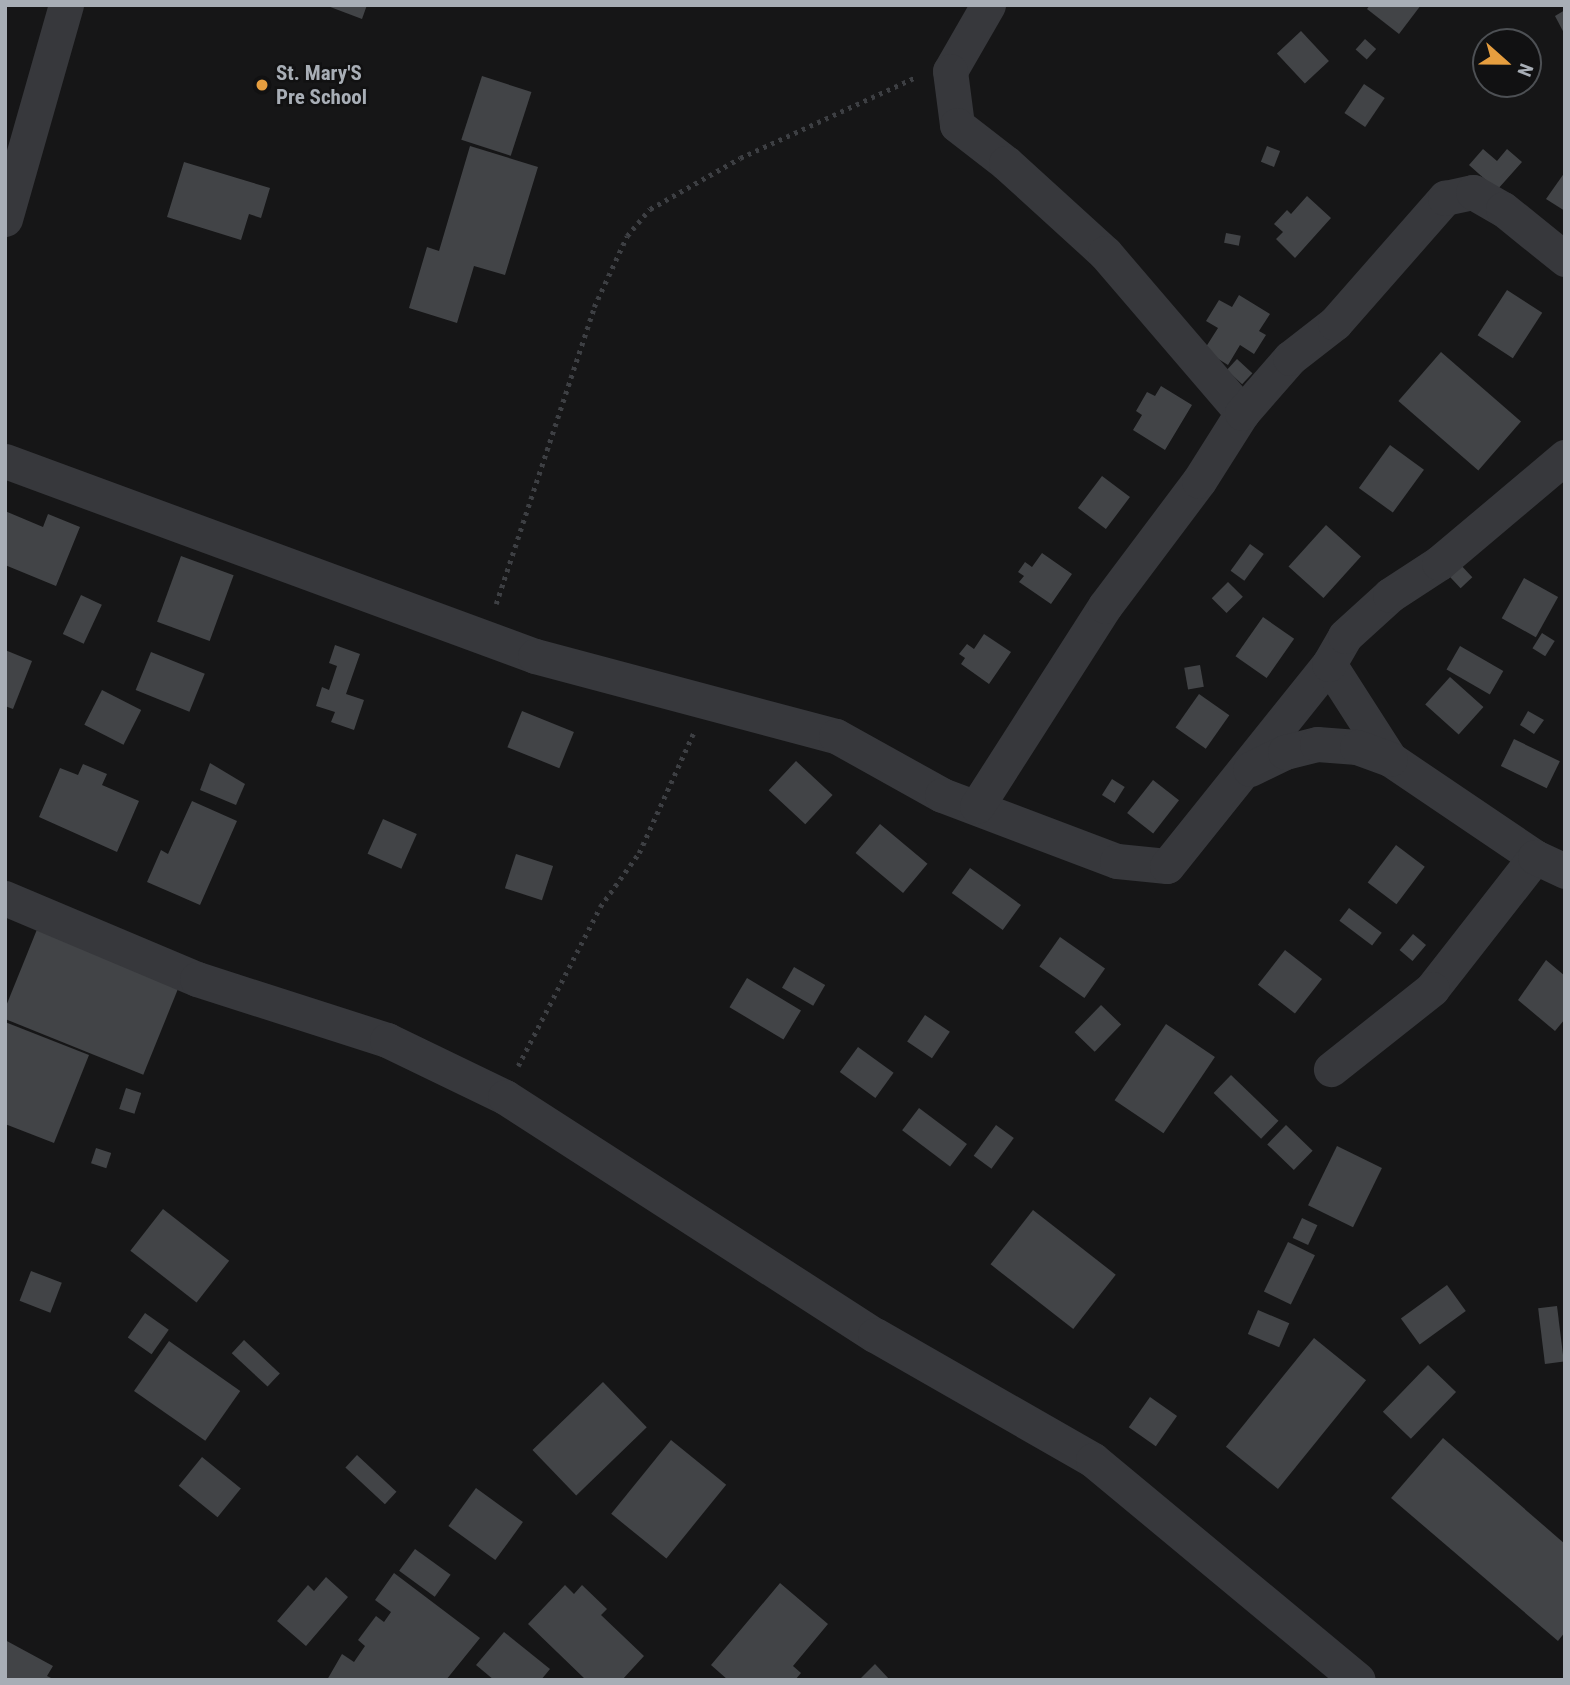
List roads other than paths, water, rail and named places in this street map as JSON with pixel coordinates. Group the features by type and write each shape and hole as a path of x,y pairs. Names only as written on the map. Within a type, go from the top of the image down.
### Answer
{"street":[{"path":"5,219 66,5"},
{"path":"988,5 950,71 957,125 1006,163 1105,253 1242,413"},
{"path":"977,806 1105,606 1199,481 1242,413 1290,358 1335,323 1445,198 1473,192 1503,209 1565,259"},
{"path":"5,461 535,656 836,736 942,795 1117,861 1167,866 1329,664 1345,636 1390,595 1439,563 1565,457"},
{"path":"1329,664 1390,759"},
{"path":"1245,772 1285,752 1317,744 1357,747 1390,759 1550,864 1432,989 1331,1069"},
{"path":"5,898 197,979 387,1040 505,1097 875,1335 1093,1460 1358,1680"}],"place":[{"name":"St. Mary'S Pre School","path":"262,85"}]}
